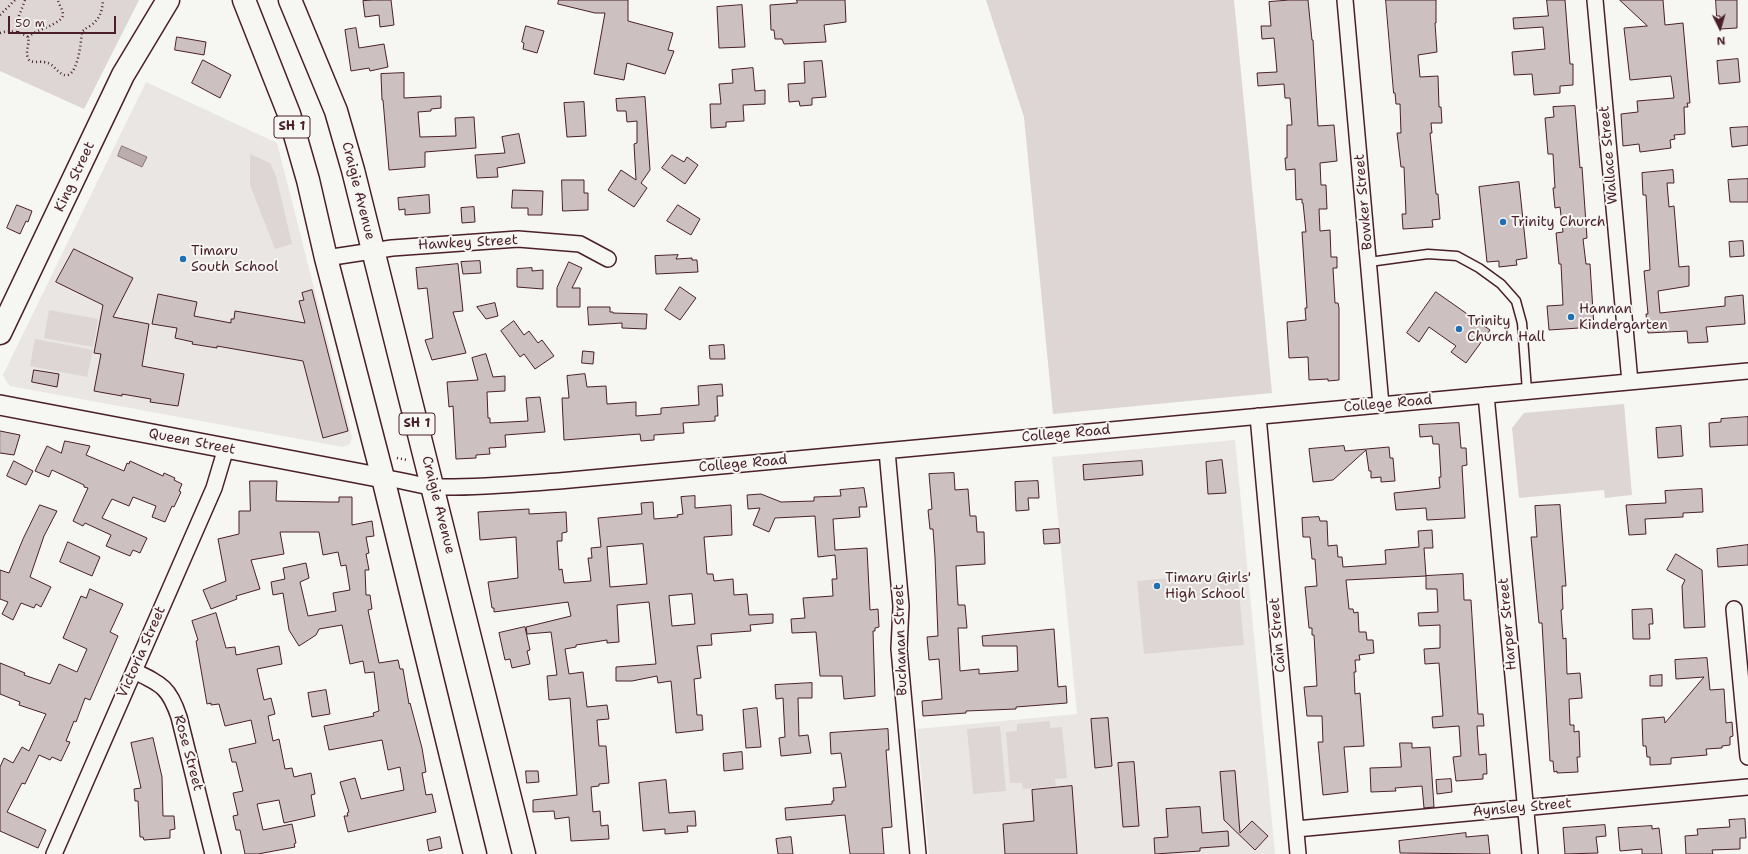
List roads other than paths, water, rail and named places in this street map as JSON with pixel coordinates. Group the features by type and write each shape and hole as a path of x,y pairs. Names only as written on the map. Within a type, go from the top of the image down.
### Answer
{"main road":[{"name":"King Street","path":"153,24 161,0"},
{"name":"King Street","path":"0,333 123,75 168,0"},
{"name":"SH 1","path":"244,0 288,114 308,180 326,258 384,478 475,854"},
{"name":"Craigie Avenue","path":"290,0 336,111 433,487 524,854"}],"street":[{"name":"Bowker Street","path":"1345,0 1381,405"},
{"name":"Wallace Street","path":"1595,0 1630,382"},
{"name":"Hawkey Street","path":"326,258 359,252 424,245 518,239 580,244 608,259"},
{"name":"College Road","path":"384,478 400,479 433,487 480,487 535,483 1748,371"},
{"name":"Harper Street","path":"1486,395 1530,854"},
{"name":"Queen Street","path":"0,405 384,478"},
{"name":"Cain Street","path":"1258,416 1298,854"},
{"name":"Victoria Street","path":"54,854 214,488 226,448"},
{"name":"Buchanan Street","path":"887,450 901,606 899,649 918,854"},
{"path":"1734,609 1748,757"},
{"name":"Rose Street","path":"134,671 159,684 168,691 173,700 179,717 213,854"},
{"name":"Aynsley Street","path":"1296,829 1748,787"}],"lane":[{"path":"1369,262 1428,254 1457,256 1479,268 1502,284 1516,301 1522,323 1527,391"}],"place":[{"name":"Trinity Church","path":"1503,222"},
{"name":"Timaru South School","path":"183,259"},
{"name":"Hannan Kindergarten","path":"1571,317"},
{"name":"Trinity Church Hall","path":"1459,329"},
{"name":"Timaru Girls' High School","path":"1157,586"}]}
